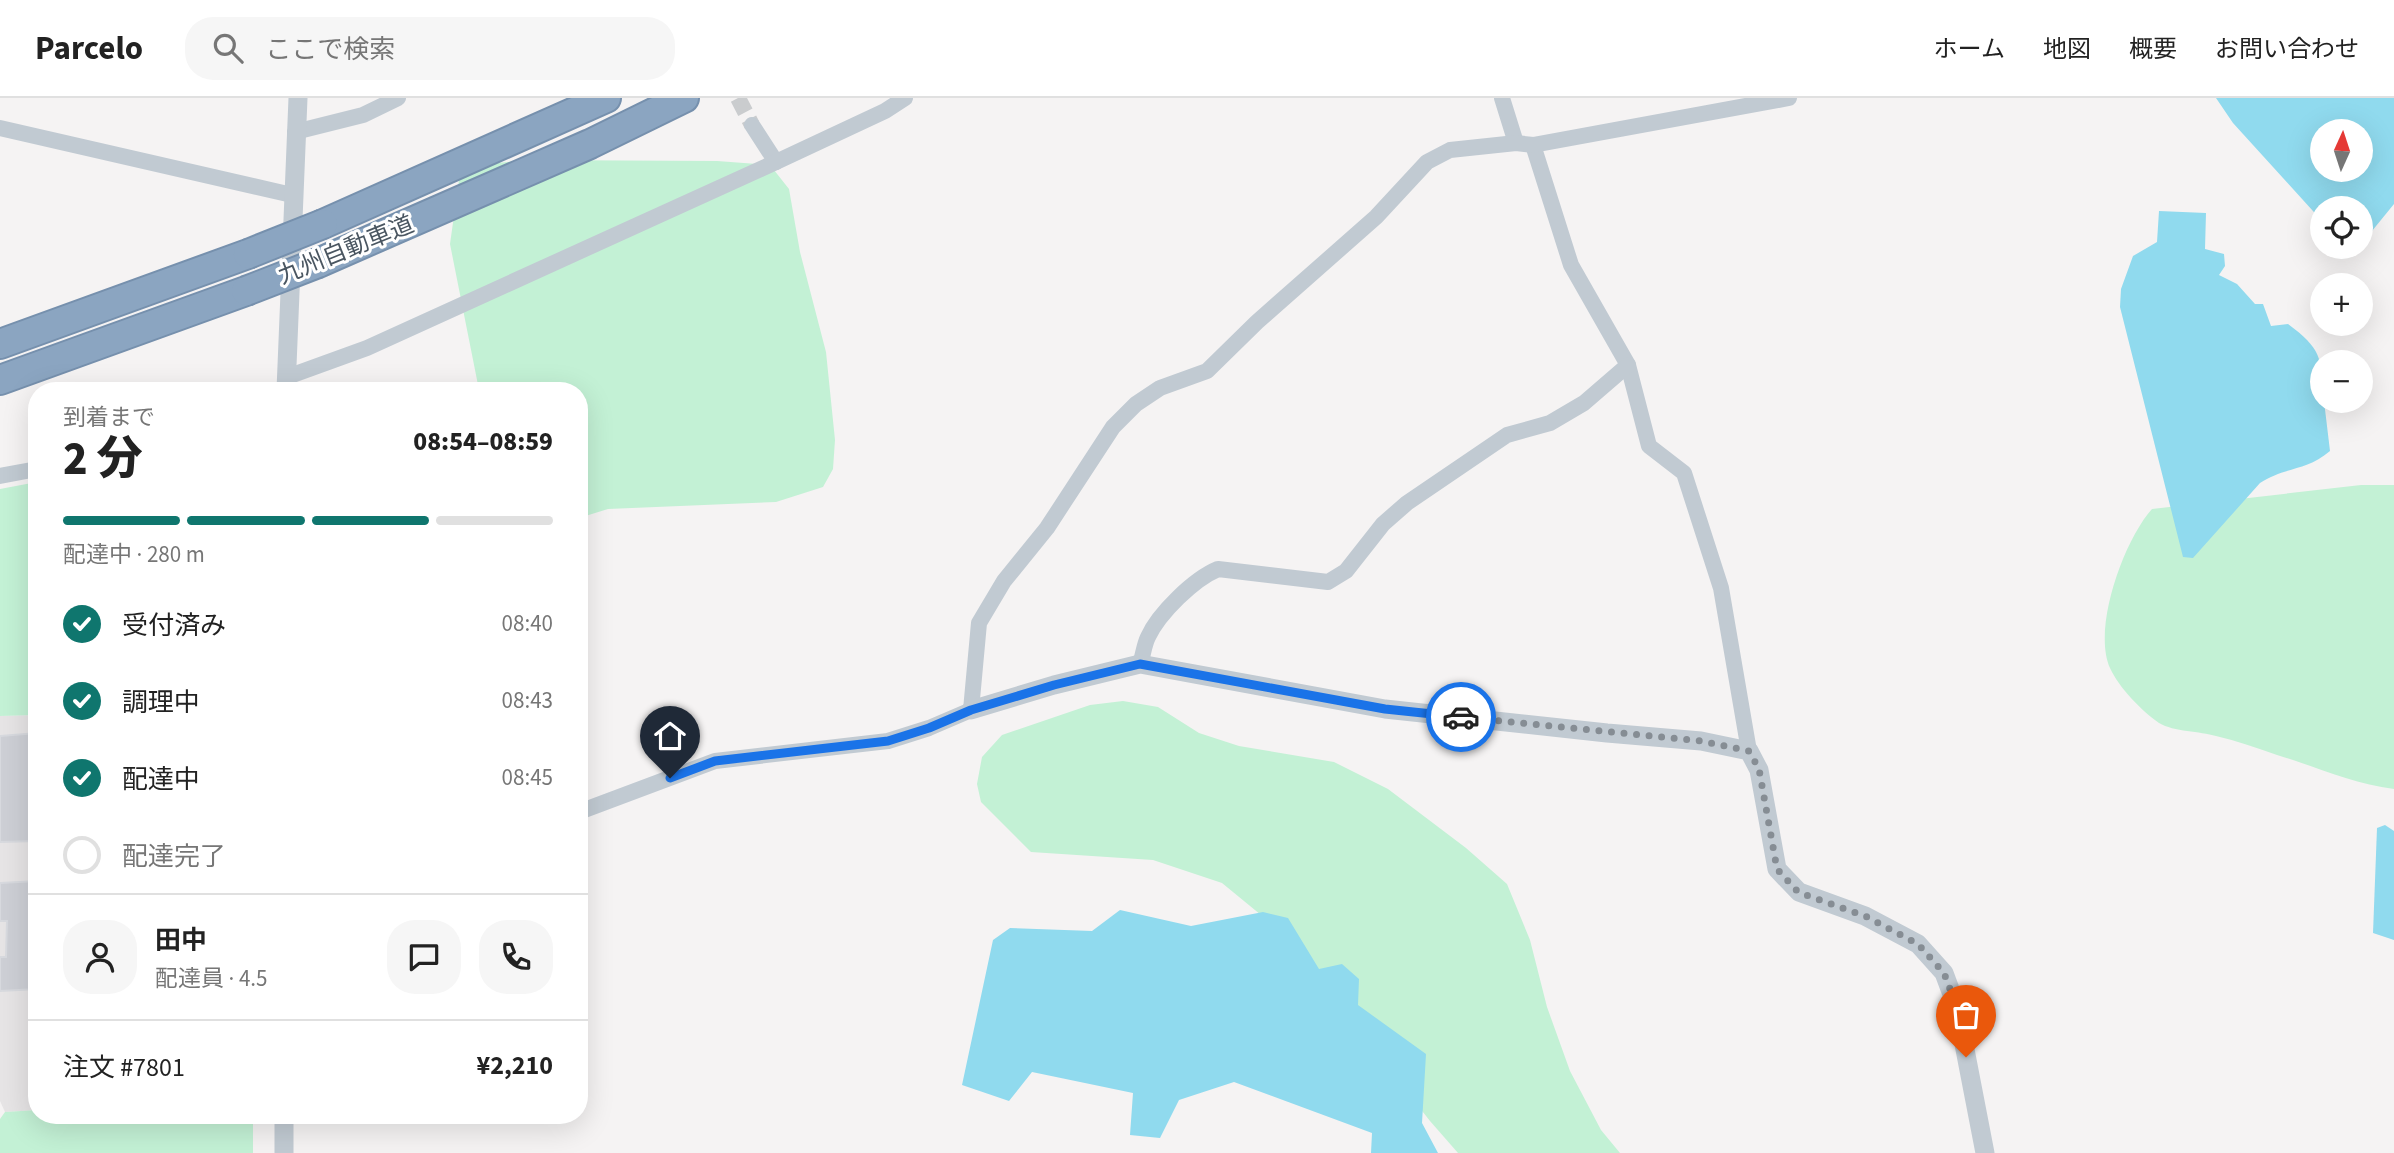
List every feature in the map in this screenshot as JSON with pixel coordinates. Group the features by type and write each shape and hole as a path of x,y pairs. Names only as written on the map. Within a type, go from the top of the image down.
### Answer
{"highway":[{"name":"九州自動車道","path":"0,343 33,334 323,224 606,98"},
{"name":"九州自動車道","path":"0,380 318,263 577,150 684,98"}],"street":[{"path":"287,382 292,195 298,98"},
{"path":"295,132 363,115 398,98"},
{"path":"292,382 776,162 885,111 905,98"},
{"path":"1502,98 1516,144"},
{"path":"971,710 979,623 1004,580 1047,528 1113,427 1136,404 1160,388 1207,371 1257,322 1376,217 1427,162 1450,150 1533,145 1789,98"},
{"path":"752,125 776,162"},
{"path":"0,128 292,195"},
{"path":"1533,145 1571,265 1628,365 1649,446 1684,473 1721,588 1749,751 1759,769 1777,869 1798,892 1865,916 1918,944 1944,973 1957,1008 1985,1153"},
{"path":"1140,664 1148,636 1182,594 1203,575 1218,569 1328,582 1346,571 1383,524 1407,503 1507,435 1550,423 1584,403 1628,365"},
{"path":"0,476 28,471"},
{"path":"588,809 715,761 888,741 929,728 971,710 1054,685 1140,664 1385,709 1701,741 1749,751"},
{"path":"284,1124 284,1153"}],"shaded area":[{"path":"28,715 28,1111 5,1112 0,1101 0,716"}],"green space":[{"path":"527,160 717,161 770,165 789,189 800,252 826,352 835,440 833,469 823,487 776,502 608,509 588,515 588,382 477,382 450,244 459,180 476,165"},
{"path":"28,484 28,715 0,716 0,489"},
{"path":"2361,485 2394,485 2394,789 2350,779 2232,740 2165,726 2152,718 2119,683 2110,668 2105,651 2105,631 2108,608 2122,562 2141,523 2152,509"},
{"path":"1123,701 1158,707 1199,733 1239,746 1334,762 1388,789 1466,848 1507,884 1530,940 1547,1007 1570,1071 1601,1130 1620,1153 1458,1153 1283,933 1222,883 1153,860 1031,852 981,802 977,784 982,757 1002,735 1090,705"},
{"path":"28,1111 28,1124 253,1124 253,1153 0,1153 0,1119 5,1112"}],"water":[{"path":"2216,98 2394,98 2394,204 2373,230 2373,196 2310,196 2310,208 2233,123"},
{"path":"2159,211 2206,213 2205,249 2224,254 2225,266 2219,275 2237,284 2255,304 2263,304 2271,326 2288,324 2315,350 2310,350 2310,413 2325,413 2330,451 2304,466 2260,483 2193,558 2183,557 2120,307 2121,289 2133,256 2157,242"},
{"path":"2385,825 2394,831 2394,940 2373,933 2377,828"},
{"path":"1120,910 1191,926 1263,912 1288,918 1319,969 1342,964 1359,979 1358,1005 1426,1054 1422,1123 1438,1153 1371,1153 1372,1133 1234,1082 1179,1100 1160,1138 1130,1135 1133,1093 1032,1072 1009,1101 962,1085 993,940 1010,928 1092,931"}],"building":[{"path":"28,734 28,841 0,842 0,736"},
{"path":"28,881 28,989 0,991 0,957 6,957 7,921 0,921 0,883"}],"tunnel":[{"path":"738,98 752,125"}],"way so far":[{"path":"1461,717 1701,741 1749,751 1759,769 1777,869 1798,892 1865,916 1918,944 1944,973 1957,1008 1966,1057"}],"route":[{"path":"670,778 715,761 888,741 929,728 971,710 1054,685 1140,664 1385,709 1461,717"}]}
